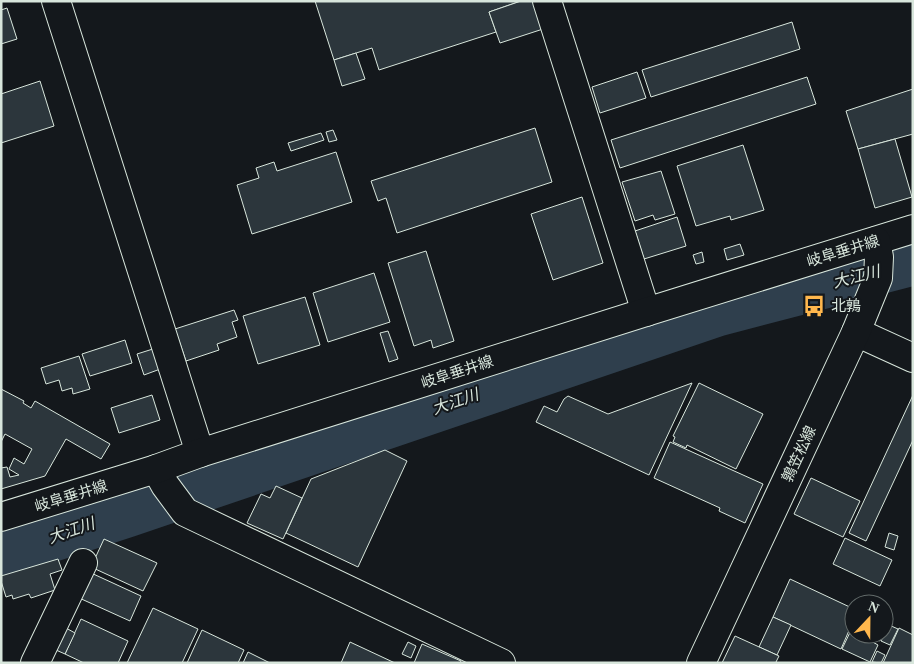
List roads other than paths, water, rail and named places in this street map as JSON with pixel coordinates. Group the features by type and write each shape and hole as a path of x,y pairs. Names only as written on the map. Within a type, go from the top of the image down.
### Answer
{"main road":[{"path":"56,1 200,453"},
{"path":"547,1 646,312"},
{"name":"岐阜垂井線","path":"1,517 160,477 200,453 646,312 877,259 913,229"},
{"name":"鶉笠松線","path":"701,663 856,332 877,259"},
{"path":"856,332 913,358"},
{"path":"160,477 185,512 501,663"},
{"path":"35,663 83,563"}],"waterway":[{"name":"大江川","path":"1,554 127,513 717,312 913,261"}],"place":[{"name":"北鶉","path":"814,306"}]}
